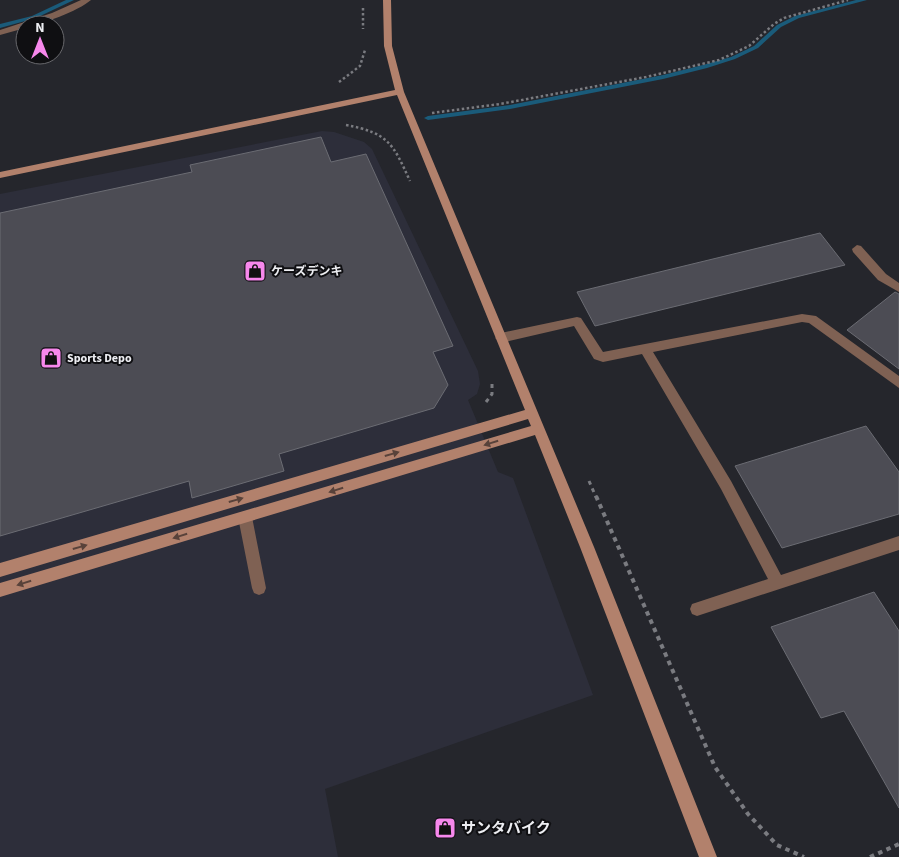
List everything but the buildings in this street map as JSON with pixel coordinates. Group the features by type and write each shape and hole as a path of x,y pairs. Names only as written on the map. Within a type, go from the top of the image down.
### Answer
{"street":[{"path":"56,15 87,0"},
{"path":"386,0 388,46 400,92 587,547 708,857"},
{"path":"0,33 15,28"},
{"path":"0,175 400,92"},
{"path":"857,249 882,277 899,288"},
{"path":"501,338 573,321 580,323 598,356 603,358 645,348 802,318 812,319 899,383"},
{"path":"645,348 726,485 778,583"},
{"path":"0,570 532,413"},
{"path":"0,590 538,429"},
{"path":"245,517 259,588"},
{"path":"697,609 899,543"}],"path":[{"path":"363,0 364,34"},
{"path":"434,122 430,113 510,102 646,77 719,60 749,46 774,24 784,18 848,0"},
{"path":"333,86 362,64 365,50 364,42"},
{"path":"337,125 363,128 385,140 395,149 411,182"},
{"path":"482,406 492,394 492,378"},
{"path":"586,476 715,767 748,814 777,845 804,857"},
{"path":"870,857 899,844"}],"shaded area":[{"path":"322,131 334,132 364,142 372,149 478,371 480,384 477,394 468,400 498,472 513,478 593,695 325,789 338,857 0,857 0,194"}],"waterway":[{"path":"0,26 34,17 71,0"},
{"path":"428,118 510,107 705,67 733,58 756,47 779,26 797,17 864,0"}],"place":[{"name":"ケーズデンキ","path":"255,271"},
{"name":"Sports Depo","path":"51,358"},
{"name":"サンタバイク","path":"445,828"}]}
